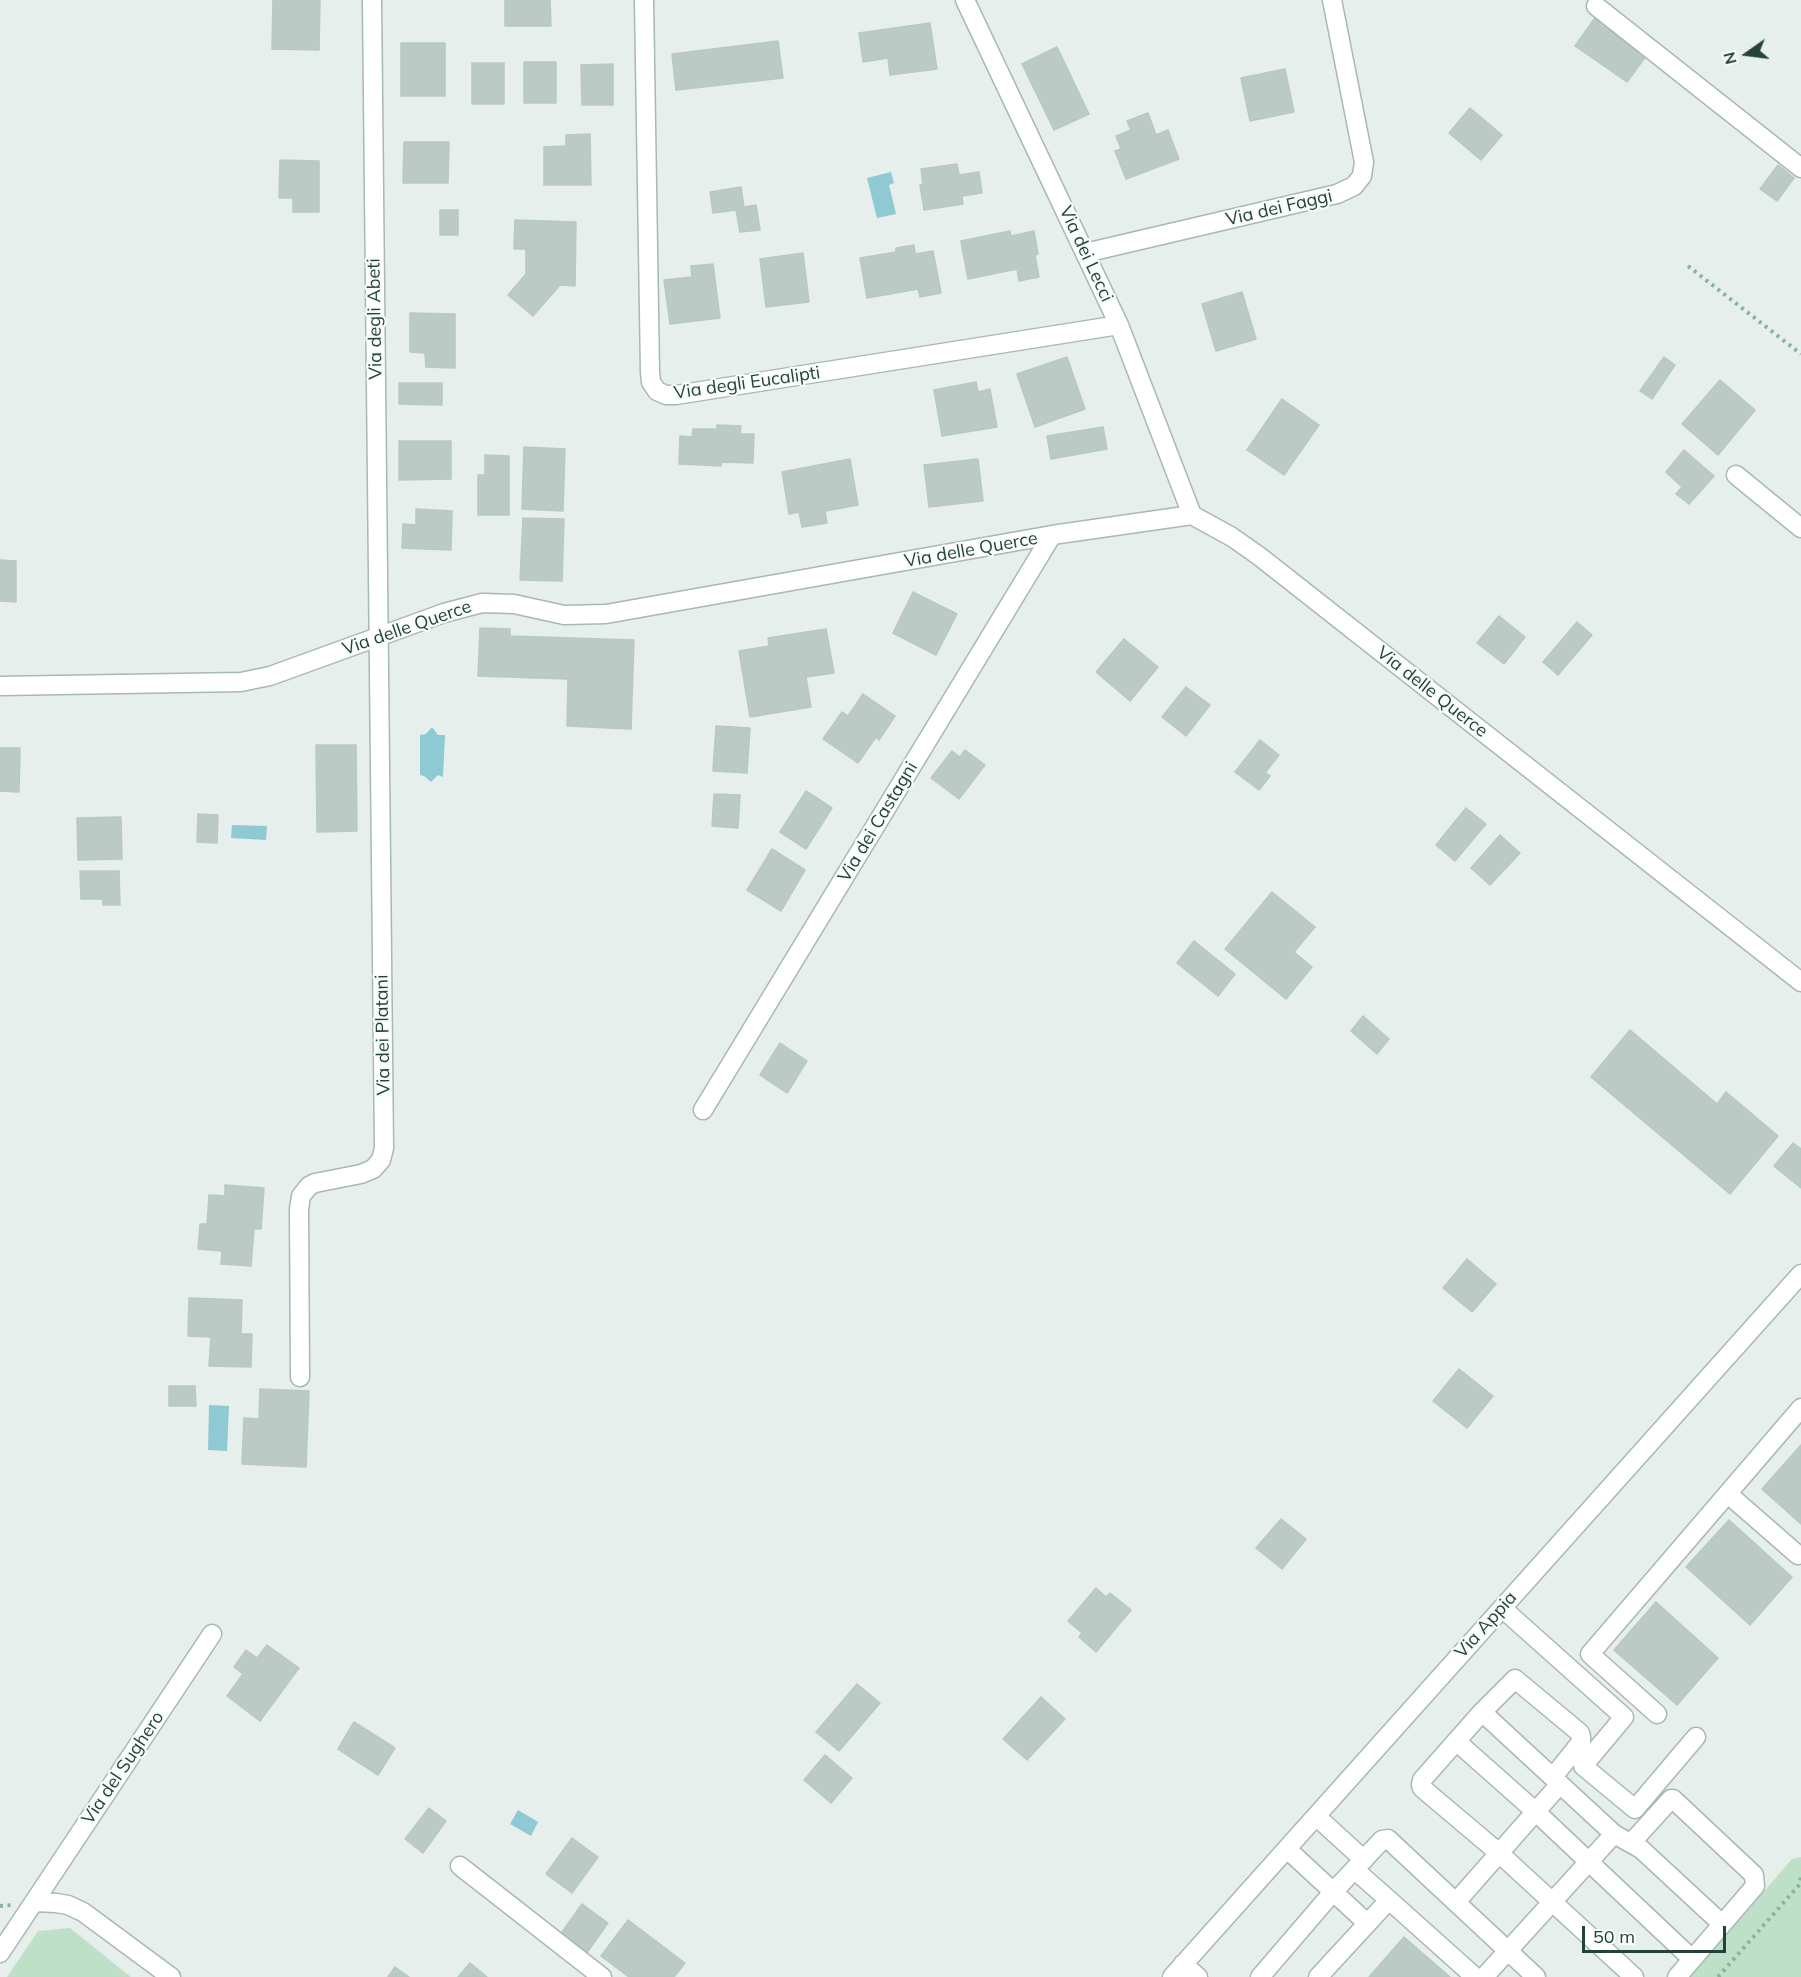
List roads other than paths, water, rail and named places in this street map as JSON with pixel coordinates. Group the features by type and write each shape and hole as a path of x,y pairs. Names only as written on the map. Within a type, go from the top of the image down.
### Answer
{"street":[{"name":"Via degli Abeti","path":"372,0 378,638"},
{"name":"Via degli Eucalipti","path":"644,0 650,372 651,382 657,391 666,395 676,395 1119,325"},
{"name":"Via dei Lecci","path":"966,0 1119,325 1192,515"},
{"name":"Via dei Faggi","path":"1085,253 1344,193 1354,186 1362,176 1364,162 1332,0"},
{"path":"1596,6 1801,168"},
{"path":"1736,475 1801,528"},
{"name":"Via delle Querce","path":"0,686 241,682 270,676 444,613 482,603 514,603 557,615 597,615 1052,535 1192,515 1232,537 1259,556 1801,982"},
{"name":"Via dei Castagni","path":"703,1110 1052,535"},
{"name":"Via dei Platani","path":"300,1377 299,1209 301,1196 309,1186 315,1183 374,1169 381,1160 384,1148 378,638"},
{"name":"Via Appia","path":"1177,1971 1801,1274"},
{"path":"1657,1714 1590,1654 1801,1408"},
{"path":"1728,1494 1798,1555"},
{"path":"1502,1608 1624,1717 1583,1766 1635,1809 1696,1737"},
{"name":"Via del Sughero","path":"0,1953 212,1634"},
{"path":"1456,1902 1499,1853 1536,1812 1581,1742 1580,1733 1515,1679 1456,1741 1420,1785 1499,1853 1634,1977"},
{"path":"1482,1712 1614,1834 1632,1842 1722,1924"},
{"path":"1456,1741 1536,1812 1692,1959"},
{"path":"1632,1842 1671,1799 1677,1801 1754,1875 1755,1886 1677,1977"},
{"path":"1316,1816 1389,1900 1475,1977"},
{"path":"1484,1977 1614,1834"},
{"path":"1260,1977 1333,1892 1382,1840 1388,1839 1536,1977"},
{"path":"1287,1849 1367,1923"},
{"path":"460,1866 602,1977"},
{"path":"1318,1977 1389,1900"},
{"path":"34,1902 56,1903 80,1910 171,1977"},
{"path":"1177,1971 1198,1977"}],"water":[{"path":"891,172 894,183 889,185 896,214 877,218 867,178"},
{"path":"432,727 438,735 445,735 443,777 438,775 431,782 420,775 420,735 426,734"},
{"path":"232,825 267,826 266,840 231,838"},
{"path":"209,1405 229,1406 227,1451 208,1450"},
{"path":"518,1810 538,1822 531,1836 510,1824"}]}
